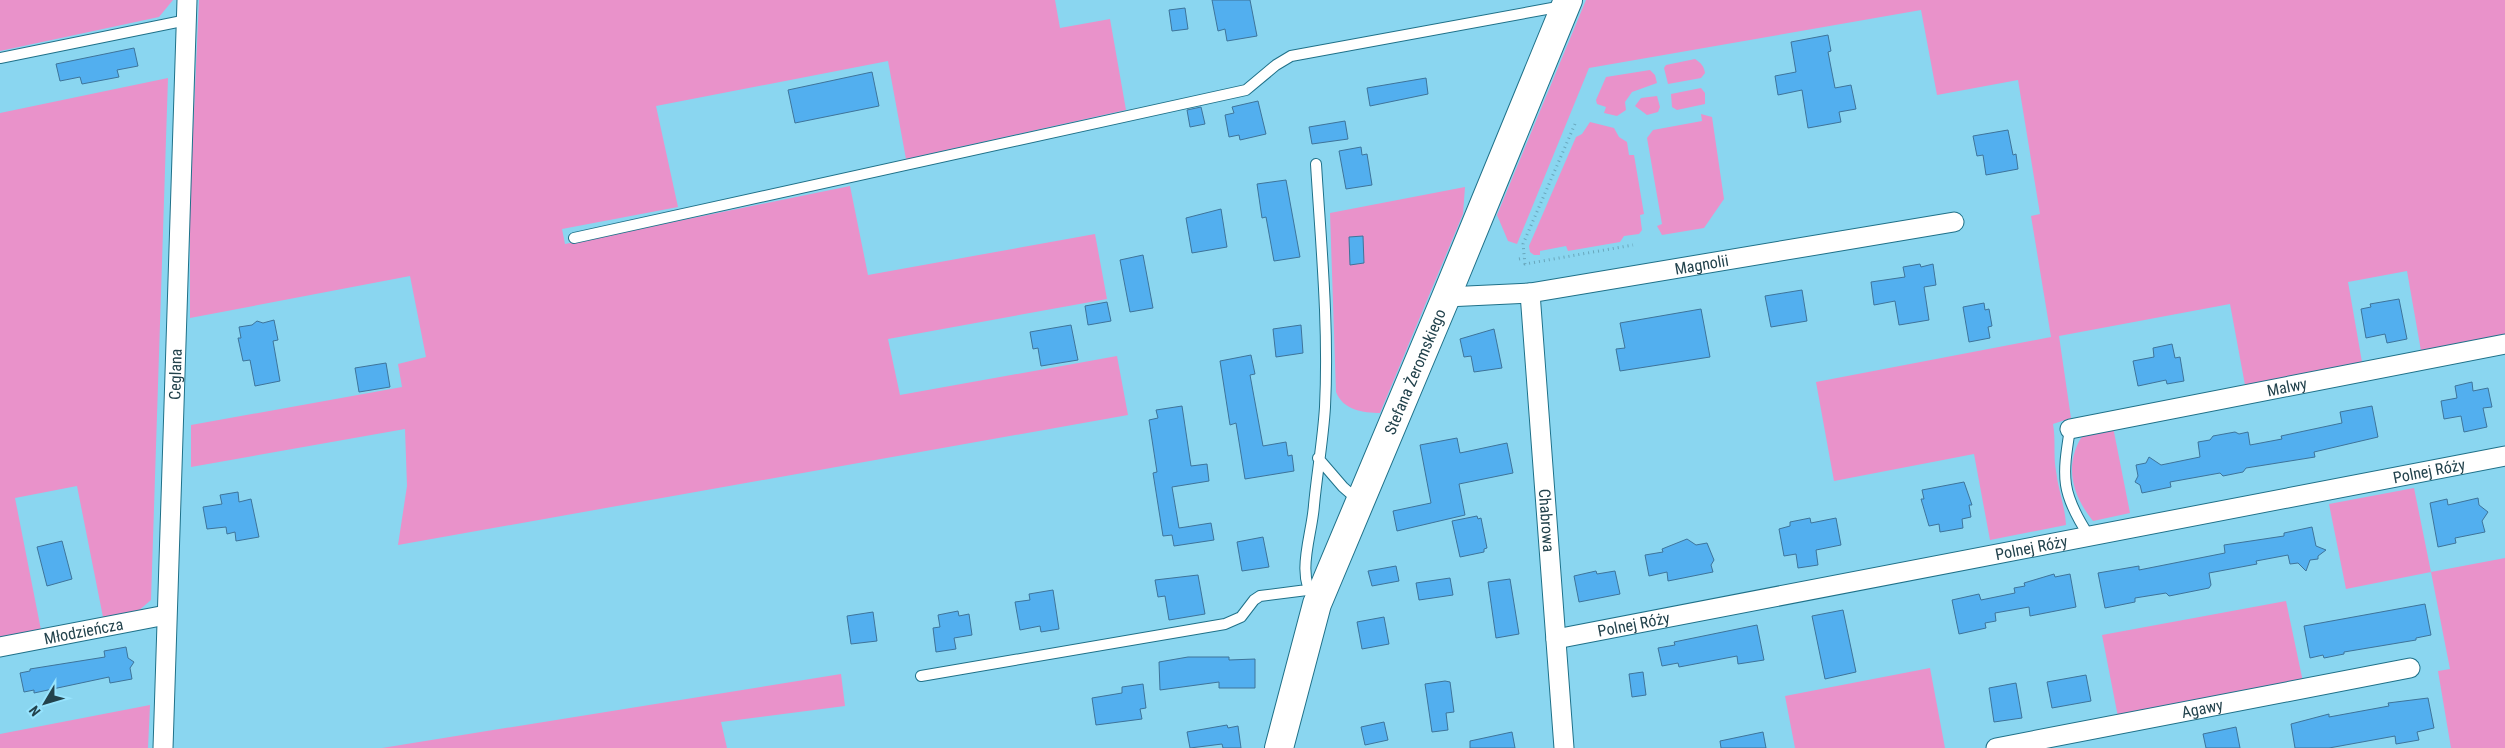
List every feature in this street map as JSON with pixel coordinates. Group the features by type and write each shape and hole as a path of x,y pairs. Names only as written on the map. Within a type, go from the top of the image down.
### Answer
{"street":[{"name":"Ceglana","path":"163,748 187,0"},
{"name":"Stefana Żeromskiego","path":"1279,748 1312,597 1360,502 1566,3"},
{"name":"Magnolii","path":"1446,297 1530,293 1954,222"},
{"name":"Chabrowa","path":"1530,293 1564,748"},
{"name":"Malwy","path":"2070,429 2505,344"},
{"name":"Polnej Róży","path":"1556,639 2505,456"},
{"name":"Młodzieńcza","path":"0,647 166,615"},
{"name":"Agawy","path":"1996,748 2410,668"}],"lane":[{"path":"574,238 1246,90 1276,65 1292,56 1566,3"},
{"path":"0,58 187,20"},
{"path":"921,676 1225,624 1241,617 1254,600 1260,596 1312,597 1305,569 1314,514 1318,458 1325,409 1326,347 1325,292 1316,164"},
{"path":"2070,429 2063,467 2065,488 2070,505 2089,536"},
{"path":"1318,458 1342,487 1360,502"}],"path":[{"path":"1575,124 1523,244 1525,264 1633,245"},
{"path":"1519,259 1524,258"}],"shaded area":[{"path":"0,0 173,0 159,17 0,51"},
{"path":"199,0 1055,0 1060,28 1110,19 1126,110 906,159 888,61 656,106 678,207 562,229 565,244 850,186 868,275 1095,234 1107,299 888,339 900,395 1117,356 1128,415 398,545 407,486 405,429 191,467 191,425 402,387 398,364 426,357 410,276 190,318 190,198"},
{"path":"1586,0 2505,0 2505,336 2421,351 2407,271 2348,282 2362,362 2245,385 2230,304 2059,336 2071,418 2053,424 2055,465 2066,525 1990,540 1974,454 1834,481 1816,382 2051,337 2031,216 2040,214 2018,80 1937,95 1921,10 1589,68 1517,244 1508,241 1497,215"},
{"path":"1695,59 1704,68 1705,73 1701,78 1668,84 1664,68 1666,65"},
{"path":"1650,70 1655,75 1657,83 1632,92 1625,102 1626,110 1617,116 1604,113 1606,107 1597,104 1596,100 1606,77"},
{"path":"168,78 151,600 137,612 103,617 77,486 15,498 41,630 0,638 0,113"},
{"path":"1701,88 1705,93 1705,104 1677,110 1672,107 1671,94"},
{"path":"1657,96 1660,107 1658,112 1647,115 1635,106 1641,98"},
{"path":"1701,114 1712,117 1724,199 1704,228 1662,235 1657,226 1662,224 1647,138 1653,130 1702,121"},
{"path":"1590,122 1614,128 1619,137 1627,142 1629,155 1634,155 1644,214 1640,215 1642,230 1639,234 1624,236 1620,242 1568,251 1566,246 1540,251 1540,255 1534,255 1530,252 1529,246 1576,137 1582,134"},
{"path":"1465,187 1463,214 1380,413 1360,411 1349,407 1343,403 1336,392 1330,213"},
{"path":"2113,427 2130,513 2093,521 2085,511 2075,489 2072,478 2074,455 2078,443 2085,432"},
{"path":"2414,488 2431,572 2346,589 2329,504"},
{"path":"2505,558 2505,748 2451,748 2438,671 2450,669 2431,572"},
{"path":"2286,601 2303,682 2118,717 2102,635"},
{"path":"1930,668 1945,748 1795,748 1785,696"},
{"path":"841,674 845,706 721,722 727,748 382,748"},
{"path":"150,705 148,748 0,748 0,734"}],"building":[{"path":"1212,0 1250,0 1257,36 1227,41 1225,29 1218,31"},
{"path":"1185,8 1188,29 1172,31 1169,10"},
{"path":"1828,35 1831,51 1828,52 1835,88 1851,85 1856,109 1839,112 1841,122 1808,128 1802,90 1778,95 1775,76 1796,72 1791,42"},
{"path":"134,48 138,66 117,70 119,77 82,84 80,77 60,81 56,64"},
{"path":"872,72 879,106 795,123 788,90"},
{"path":"1426,78 1428,94 1370,106 1367,88"},
{"path":"1258,101 1266,134 1240,140 1239,135 1229,137 1225,115 1234,113 1232,107"},
{"path":"1201,107 1205,124 1190,127 1187,110"},
{"path":"1345,121 1348,139 1312,144 1309,127"},
{"path":"2008,130 2013,155 2016,154 2018,169 1986,175 1983,155 1977,156 1973,136"},
{"path":"1361,147 1362,155 1367,154 1372,185 1346,189 1339,151"},
{"path":"1286,180 1300,257 1274,261 1266,217 1262,218 1257,184"},
{"path":"1221,209 1227,247 1192,253 1186,218"},
{"path":"1363,236 1364,263 1350,265 1349,237"},
{"path":"1143,255 1153,308 1130,312 1120,260"},
{"path":"1920,264 1921,267 1933,264 1936,285 1924,287 1929,320 1899,325 1895,301 1874,305 1871,282 1905,277 1903,267"},
{"path":"1802,290 1807,321 1771,327 1765,296"},
{"path":"2399,299 2407,339 2387,343 2385,334 2366,338 2361,309 2371,307 2370,304"},
{"path":"1107,302 1111,321 1088,325 1085,306"},
{"path":"1984,303 1985,310 1989,309 1992,326 1988,327 1990,338 1969,342 1963,307"},
{"path":"1701,309 1710,357 1620,371 1616,349 1625,348 1620,323"},
{"path":"274,320 278,340 273,341 280,381 255,386 250,360 243,361 238,338 241,338 239,327 252,325 257,321 263,323"},
{"path":"1071,325 1078,360 1041,366 1038,348 1033,349 1030,332"},
{"path":"1301,325 1303,353 1276,357 1273,329"},
{"path":"1494,329 1502,368 1474,372 1471,356 1464,357 1460,339"},
{"path":"2172,344 2175,358 2180,357 2184,381 2167,384 2166,380 2138,386 2133,361 2154,357 2153,348"},
{"path":"1251,355 1255,374 1250,375 1263,446 1286,442 1288,456 1292,455 1294,471 1245,479 1236,423 1230,425 1220,361"},
{"path":"386,363 390,387 359,392 355,368"},
{"path":"2472,382 2473,391 2488,388 2492,407 2483,408 2487,427 2464,432 2461,416 2444,419 2441,401 2457,398 2455,386"},
{"path":"1182,406 1191,466 1207,464 1209,481 1172,487 1179,528 1211,523 1214,540 1174,546 1172,535 1163,536 1153,473 1157,472 1149,420 1158,418 1156,410"},
{"path":"2372,406 2378,437 2314,452 2315,457 2246,468 2243,472 2223,476 2220,473 2170,482 2171,487 2142,493 2140,485 2135,482 2138,476 2136,465 2146,463 2149,457 2161,465 2200,457 2198,442 2210,440 2213,436 2248,432 2250,445 2282,439 2281,436 2342,423 2340,412"},
{"path":"1457,438 1460,453 1507,443 1513,473 1459,484 1465,515 1397,531 1393,511 1431,503 1420,445"},
{"path":"1964,482 1972,505 1969,505 1971,517 1962,519 1963,528 1940,532 1939,524 1929,526 1921,499 1924,499 1922,490"},
{"path":"238,492 239,502 251,499 259,537 236,541 235,532 227,534 226,527 207,529 203,507 222,504 220,495"},
{"path":"2478,498 2479,505 2488,512 2482,521 2485,532 2455,538 2456,543 2438,547 2430,503 2447,499 2448,505"},
{"path":"1477,516 1478,519 1481,518 1487,548 1484,549 1484,552 1460,557 1452,521"},
{"path":"1810,518 1811,523 1836,518 1841,545 1816,550 1818,565 1798,568 1796,554 1784,556 1779,529 1790,526 1790,522"},
{"path":"2312,527 2316,546 2326,550 2318,556 2318,559 2310,560 2306,571 2298,563 2290,564 2288,555 2256,561 2257,564 2209,573 2211,585 2209,588 2169,596 2166,593 2135,598 2135,602 2105,608 2098,573 2139,566 2139,570 2225,553 2224,545 2284,536 2284,533"},
{"path":"1263,537 1269,567 1242,571 1237,542"},
{"path":"1687,539 1696,545 1707,543 1714,560 1711,565 1713,572 1668,581 1667,572 1649,576 1645,555 1663,552 1662,549"},
{"path":"62,541 72,579 47,586 37,547"},
{"path":"1396,566 1399,581 1372,586 1368,571"},
{"path":"1596,571 1597,574 1615,571 1620,594 1579,602 1574,576"},
{"path":"2054,574 2055,577 2070,574 2076,607 2030,616 2029,607 1995,613 1996,621 1985,623 1986,628 1959,634 1952,600 1979,594 1981,600 2015,593 2014,588 2025,586 2024,583"},
{"path":"1198,575 1205,614 1169,620 1165,596 1158,597 1155,580"},
{"path":"1450,578 1453,595 1419,600 1416,583"},
{"path":"1510,579 1519,634 1496,638 1488,582"},
{"path":"1053,590 1059,629 1041,632 1040,626 1020,630 1015,602 1030,600 1029,594"},
{"path":"2425,604 2431,635 2416,638 2416,640 2344,652 2344,654 2324,658 2323,655 2310,658 2304,626"},
{"path":"1843,610 1856,672 1825,679 1812,616"},
{"path":"958,611 959,616 969,614 972,635 954,638 956,649 936,652 933,628 940,627 938,615"},
{"path":"873,612 877,641 851,644 847,616"},
{"path":"1384,617 1389,644 1362,649 1357,622"},
{"path":"1757,625 1764,660 1738,664 1737,656 1679,667 1678,663 1662,666 1658,648 1675,645 1674,642"},
{"path":"126,647 128,658 134,662 130,668 132,679 110,683 109,677 34,693 34,690 24,692 20,673 30,671 30,669 105,657 104,651"},
{"path":"1188,657 1229,657 1229,660 1255,659 1255,688 1219,688 1219,682 1160,690 1159,662"},
{"path":"1643,672 1646,695 1632,697 1629,674"},
{"path":"2086,675 2091,701 2052,708 2047,682"},
{"path":"1450,682 1454,712 1446,713 1448,730 1432,732 1425,684"},
{"path":"2016,683 2022,718 1994,722 1989,688"},
{"path":"1143,684 1146,708 1140,709 1142,719 1096,725 1092,698 1122,693 1122,687"},
{"path":"2428,698 2434,728 2417,732 2419,740 2396,744 2395,736 2329,748 2295,748 2291,724 2329,714 2329,717 2389,706 2388,703"},
{"path":"1384,722 1388,740 1365,745 1361,727"},
{"path":"1227,725 1228,728 1238,726 1241,748 1223,748 1222,744 1190,748 1187,732"},
{"path":"2236,727 2240,748 2206,748 2203,734"},
{"path":"1512,732 1515,748 1470,748 1470,741"},
{"path":"1763,732 1766,748 1721,748 1720,741"}]}
